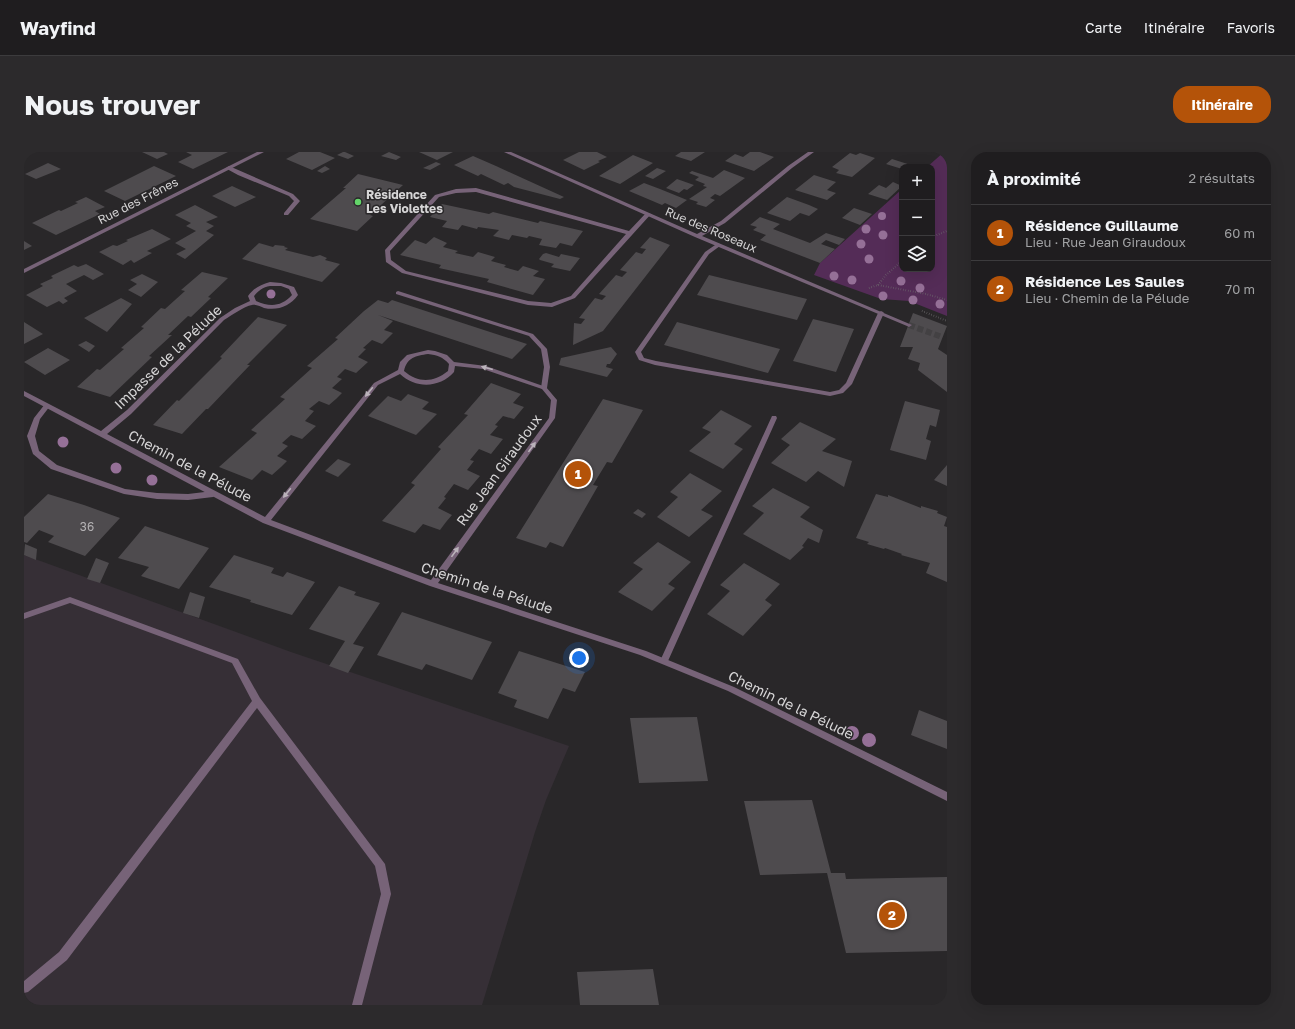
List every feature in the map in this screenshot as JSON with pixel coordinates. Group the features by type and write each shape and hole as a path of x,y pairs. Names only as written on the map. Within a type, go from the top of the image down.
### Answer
{"street":[{"name":"Rue des Frênes","path":"24,271 262,152"},
{"name":"Rue des Roseaux","path":"507,152 697,236 909,325"},
{"path":"697,236 723,222 790,167 811,152"},
{"path":"229,168 291,195 297,201 286,214"},
{"path":"630,233 476,190 456,191 437,196 387,251 388,261 404,272 528,303 552,305 573,296 648,214"},
{"path":"718,245 707,253 638,352 642,359 655,363 830,394 841,392 849,384 881,313"},
{"path":"281,283 292,288 295,295 290,302 277,307 263,307 253,302 251,296 256,289 267,284 281,283"},
{"path":"398,293 531,335 544,349 547,367 544,388 484,367 452,364"},
{"name":"Impasse de la Pélude","path":"102,434 129,412 222,319 237,309 253,302"},
{"path":"416,353 438,353 448,358 452,364 451,372 444,379 432,383 419,382 407,378 401,371 402,364 406,358 416,353"},
{"path":"266,521 376,384 401,371"},
{"name":"Rue Jean Giraudoux","path":"433,584 552,418 554,400 544,388"},
{"name":"Chemin de la Pélude","path":"24,393 266,521 433,584 664,661 732,689 947,796"},
{"path":"47,406 38,418 31,436 36,452 54,467 124,490 151,495 188,497 213,494"},
{"path":"664,661 774,418"},
{"path":"24,616 70,600 236,661 257,701 380,864 386,894 357,1005"},
{"path":"24,988 62,956 257,701"}],"path":[{"path":"934,236 947,231"},
{"path":"878,285 886,275 899,264"},
{"path":"847,299 860,291 878,285 926,294 947,300"}],"shaded area":[{"path":"944,152 947,152 947,316 909,301 881,299 814,275 820,263 899,192 899,272 935,272 935,164 930,164"},
{"path":"24,555 291,652 569,746 546,800 535,832 482,1005 24,1005"}],"building":[{"path":"142,152 164,152 168,154 157,159"},
{"path":"186,152 228,152 193,169 178,162 192,155"},
{"path":"299,152 320,152 335,158 312,170 286,159"},
{"path":"343,152 354,156 348,159 337,155"},
{"path":"389,152 401,157 396,160 381,156"},
{"path":"419,152 453,152 437,160"},
{"path":"579,152 597,152 607,157 584,170 563,160"},
{"path":"681,152 705,152 691,161 675,156"},
{"path":"750,152 760,152 774,157 754,171 725,161 735,154 743,157"},
{"path":"850,153 856,155 860,153 875,158 852,177 836,173 839,170 832,167"},
{"path":"633,155 653,163 620,184 599,176"},
{"path":"473,156 564,197 560,199 514,187 508,183 504,185 481,174 478,176 454,165"},
{"path":"892,159 908,164 899,164 899,168 886,164"},
{"path":"436,162 441,164 430,170 423,168"},
{"path":"48,163 61,169 36,179 25,174"},
{"path":"154,166 176,176 125,201 104,191"},
{"path":"325,166 330,169 322,173 317,171"},
{"path":"657,168 666,171 653,179 645,176"},
{"path":"724,170 745,178 720,196 715,194 710,198 715,200 706,207 696,204 698,202 689,199 707,187 703,186 705,184 695,180 699,177 689,173 692,171 713,178"},
{"name":"Résidence Les Violettes","path":"358,174 403,185 370,215 373,216 357,231 310,219 346,188 343,188"},
{"path":"814,175 836,182 827,190 836,193 827,200 795,190"},
{"path":"677,179 694,185 679,193 666,188"},
{"path":"893,182 899,185 899,189 887,200 868,194 879,185 886,188"},
{"path":"644,183 687,200 676,208 665,203 662,205 629,191"},
{"path":"232,186 256,197 235,207 212,196"},
{"path":"86,197 105,207 95,211 100,214 56,235 32,223 78,203 75,202"},
{"path":"787,197 818,209 809,216 800,213 790,221 767,213"},
{"path":"442,204 489,214 493,212 538,223 540,221 583,231 572,246 560,243 556,248 539,245 542,239 529,236 527,238 512,235 509,240 493,236 499,230 478,227 477,229 462,225 458,230 442,227 447,221 430,217"},
{"path":"195,205 218,217 206,222 214,226 206,231 214,235 185,259 176,254 186,249 175,243 196,231 186,226 191,223 175,215"},
{"path":"854,208 872,214 860,225 842,218"},
{"path":"760,217 780,224 773,229 810,243 826,233 845,239 839,245 826,240 821,244 835,249 820,263 760,240 766,235 753,230 757,227 750,225"},
{"path":"152,229 171,239 147,251 152,253 134,263 131,260 123,265 99,252 113,245 117,246 128,241 126,240"},
{"path":"434,237 447,243 443,247 458,251 455,253 473,257 478,252 495,257 491,261 506,265 504,267 518,271 523,266 539,271 533,276 545,279 533,295 487,282 489,279 439,268 441,265 400,255 415,240 426,244"},
{"path":"650,237 670,245 603,331 573,345 574,323 581,324 585,319 579,318 595,298 602,300 606,296 599,294 616,275 622,277 627,272 620,270 636,252 642,254 646,249 640,248"},
{"path":"24,241 32,246 24,250"},
{"path":"259,243 273,247 275,245 285,246 284,247 288,248 285,250 313,257 320,255 327,258 325,260 340,264 322,282 242,259"},
{"path":"546,253 559,257 561,254 580,258 570,271 551,267 554,264 539,259"},
{"path":"86,264 104,274 93,280 84,275 66,284 77,291 64,298 68,301 63,304 59,301 47,307 26,295 43,286 40,284 53,278 51,276 74,265 78,267"},
{"path":"202,272 228,278 208,297 211,298 191,317 188,316 168,335 172,335 149,356 152,357 110,397 77,387 97,369 100,370 124,349 121,348 144,328 141,327 161,308 165,309 185,291 181,290"},
{"path":"142,274 158,282 141,297 128,290 137,284 130,280"},
{"path":"709,275 807,299 797,320 697,295"},
{"path":"121,298 132,304 107,332 84,318"},
{"path":"378,300 388,303 392,300 527,344 512,359 378,315 393,321 384,330 393,333 382,344 372,340 363,348 366,349 358,357 368,362 356,373 345,369 337,377 342,379 332,388 342,393 336,399 329,405 319,401 309,409 314,411 305,421 316,426 302,439 291,435 282,443 288,446 277,456 287,461 281,467 272,475 262,470 252,480 219,467 257,433 251,430 285,399 280,397 312,368 307,366 338,339 335,338 364,311"},
{"path":"913,313 947,326 938,349 947,355 947,392 918,370 920,363 908,359 913,347 900,347"},
{"path":"258,317 287,325 247,365 250,365 208,409 206,409 182,434 153,425 177,400 179,401 222,358 220,357"},
{"path":"813,319 854,329 836,372 793,361"},
{"path":"24,322 43,334 24,344"},
{"path":"677,322 780,349 768,373 664,345"},
{"path":"86,341 95,346 89,352 78,345"},
{"path":"611,347 617,354 610,364 607,364 606,367 613,369 607,377 559,365 561,358"},
{"path":"48,348 70,360 45,375 24,362"},
{"path":"491,383 521,394 513,403 524,407 514,419 503,416 495,425 498,426 490,435 503,439 491,454 479,449 470,460 474,461 467,470 480,476 468,490 454,484 444,497 446,498 438,508 452,515 440,530 423,524 415,533 382,521 415,485 411,483 441,449 438,447 468,415 464,414"},
{"path":"408,394 429,402 422,409 437,414 416,435 368,416 388,396 401,401"},
{"path":"603,399 643,410 612,463 607,462 593,485 598,486 563,547 550,542 546,548 516,538"},
{"path":"905,401 940,410 936,427 930,425 926,439 931,441 926,460 890,450"},
{"path":"721,410 752,426 734,444 743,449 723,469 689,451 711,432 702,428"},
{"path":"800,422 836,439 822,451 852,461 844,487 818,471 806,482 771,463 790,445 781,439"},
{"path":"338,459 351,464 338,477 325,471"},
{"path":"947,465 947,486 934,480"},
{"path":"690,473 722,491 701,510 713,516 689,537 657,517 678,497 670,492"},
{"path":"773,488 810,507 800,517 823,530 819,543 808,538 802,546 804,547 790,560 743,534 764,513 752,506"},
{"path":"48,494 120,518 85,556 48,542 54,536 39,530 27,543 24,542 24,517"},
{"path":"876,494 888,497 888,495 921,508 921,506 938,511 937,513 947,517 944,526 947,527 947,582 926,573 930,563 901,555 902,554 885,548 867,544 869,542 856,538"},
{"path":"638,509 646,514 642,518 633,513"},
{"path":"145,526 209,548 179,589 141,576 149,567 118,558"},
{"path":"658,542 691,562 668,584 675,588 652,611 618,592 643,569 633,563"},
{"path":"25,544 37,549 36,560 24,555"},
{"path":"234,555 274,568 271,573 283,577 287,572 315,582 292,615 209,587"},
{"path":"96,558 109,563 100,583 87,579"},
{"path":"744,563 780,584 765,600 772,605 743,636 707,614 730,591 720,585"},
{"path":"339,586 356,592 354,595 380,603 353,644 364,647 348,673 329,666 345,641 309,629"},
{"path":"190,592 205,597 199,618 183,613"},
{"path":"402,612 492,642 472,680 426,664 422,670 377,655"},
{"path":"519,651 585,672 575,692 563,688 548,719 514,707 517,700 498,693"},
{"path":"919,710 947,721 947,749 911,735"},
{"path":"697,717 708,781 639,783 630,718"},
{"path":"812,800 831,873 845,873 846,879 947,877 947,951 846,953 827,873 760,875 744,801"},
{"path":"653,969 659,1005 580,1005 577,972"}],"tunnel":[{"path":"909,325 942,337"}],"place":[{"name":"Résidence Les Violettes","path":"358,202"},
{"name":"Résidence Guillaume","path":"578,474"},
{"name":"Résidence Les Saules","path":"892,915"}]}
